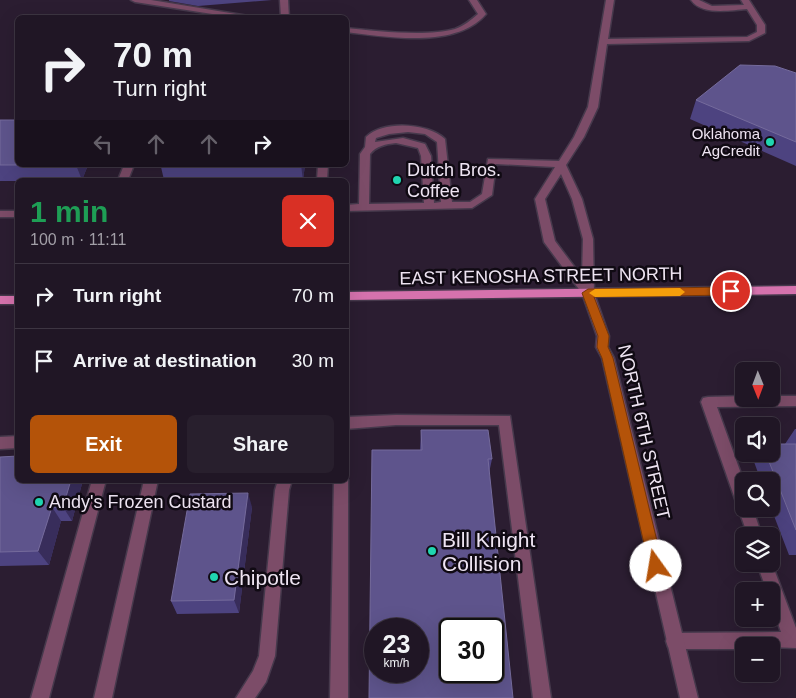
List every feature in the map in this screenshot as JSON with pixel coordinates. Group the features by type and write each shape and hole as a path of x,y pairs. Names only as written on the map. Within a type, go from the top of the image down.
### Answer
{"main road":[{"name":"EAST KENOSHA STREET NORTH","path":"349,296 796,290"},
{"path":"0,300 15,300"}],"street":[{"path":"135,0 237,15"},
{"path":"284,0 286,15"},
{"path":"349,30 421,33 452,32 471,24 482,14 473,0"},
{"path":"588,293 550,242 540,199 579,137 594,107 610,0"},
{"path":"605,42 749,39 761,33 761,24 748,4 710,8 697,3 695,0"},
{"path":"364,208 365,154 370,146 371,137 386,131 422,130 438,135 442,141 447,207"},
{"path":"370,146 394,140 414,142 422,146 426,156 430,207"},
{"path":"349,208 472,205 487,195 492,172 491,161 561,164"},
{"path":"561,164 577,199 588,239 588,293"},
{"path":"0,214 15,214"},
{"name":"NORTH 6TH STREET","path":"588,293 603,336 602,347 608,358 689,698"},
{"path":"735,478 708,402 796,401"},
{"path":"349,423 396,420 505,420 542,698"},
{"path":"0,443 15,442"},
{"path":"40,698 98,483"},
{"path":"103,698 149,483"},
{"path":"245,698 260,676 267,656 284,483"},
{"path":"338,698 341,483"},
{"path":"674,641 794,640 768,572"}],"building":[{"path":"740,65 775,66 796,73 796,142 696,100"},
{"path":"0,120 15,120 15,165 0,165"},
{"name":"Bill Knight Collision","path":"421,430 488,430 492,459 488,459 513,698 369,698 369,683 429,683 429,618 370,618 372,450 422,450"},
{"path":"780,444 796,444 796,530 780,489 780,472 773,472 769,462 780,462"},
{"name":"Andy's Frozen Custard","path":"15,456 15,483 70,483 63,507 52,507 38,551 0,552 0,457"},
{"name":"Chipotle","path":"248,493 234,600 171,601 190,494"}],"slow traffic":[{"path":"595,293 680,292"}],"place":[{"name":"Oklahoma AgCredit","path":"770,142"},
{"name":"Dutch Bros. Coffee","path":"397,180"},
{"name":"Andy's Frozen Custard","path":"39,502"},
{"name":"Bill Knight Collision","path":"432,551"},
{"name":"Chipotle","path":"214,577"}],"route":[{"path":"656,566 608,358 602,347 603,336 588,293 731,291"}]}
